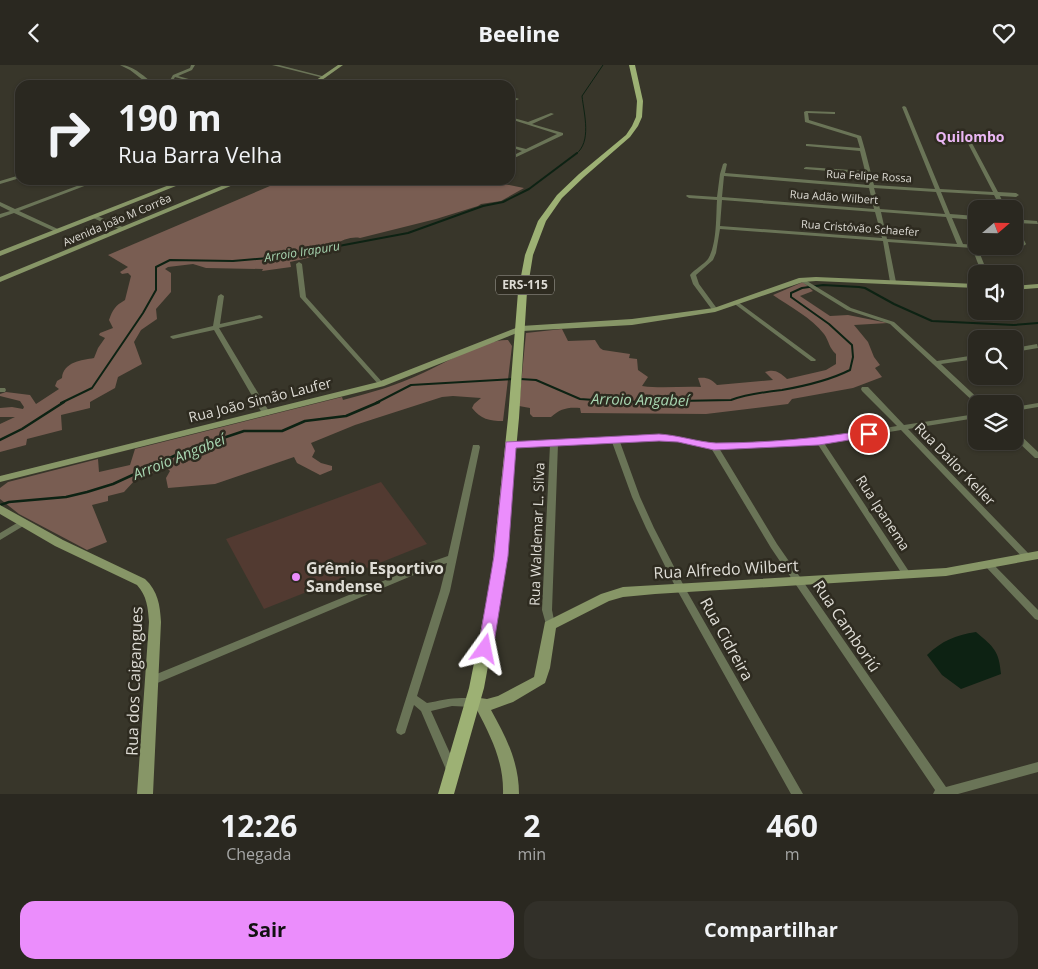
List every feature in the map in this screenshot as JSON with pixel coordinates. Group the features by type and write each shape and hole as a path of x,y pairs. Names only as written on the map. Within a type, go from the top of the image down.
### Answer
{"main road":[{"name":"ERS-115","path":"446,794 477,704 490,631 497,583 527,264 542,221 566,190 628,136 638,119 642,105 632,65"}],"street":[{"path":"122,65 137,72 144,80"},
{"path":"172,80 174,76 191,69 193,65"},
{"path":"274,65 324,77"},
{"path":"320,80 341,65"},
{"path":"174,76 189,80"},
{"path":"904,107 936,190 960,245"},
{"path":"834,113 806,112 807,121 859,137 885,240 893,282"},
{"path":"530,123 552,114"},
{"path":"515,119 556,131 560,135 515,156"},
{"path":"963,130 999,200"},
{"path":"808,145 863,150"},
{"path":"515,148 526,151"},
{"path":"715,310 696,284 693,275 712,257 722,174 725,164"},
{"path":"806,168 868,173"},
{"name":"Rua Felipe Rossa","path":"722,174 1016,195"},
{"path":"0,183 15,178"},
{"path":"0,216 84,185"},
{"path":"0,254 176,185"},
{"name":"Avenida João M Corrêa","path":"0,280 230,185"},
{"name":"Rua Adão Wilbert","path":"689,196 968,217"},
{"path":"0,205 58,231"},
{"path":"95,217 123,229"},
{"path":"1023,222 1037,223"},
{"name":"Rua Cristóvão Schaefer","path":"717,227 968,246"},
{"path":"299,264 303,297 381,385"},
{"name":"Rua João Simão Laufer","path":"0,479 381,385 520,329 632,322 715,310 808,285 823,279 968,286"},
{"path":"808,285 856,312 888,321 971,395"},
{"path":"1023,287 1038,286"},
{"path":"220,296 216,328 266,413"},
{"path":"738,304 813,361"},
{"path":"173,337 260,317"},
{"path":"1023,348 1038,346"},
{"path":"935,363 968,358"},
{"name":"Rua Dailor Keller","path":"865,389 903,429 1033,556"},
{"path":"1023,408 1038,405"},
{"path":"510,445 678,439 714,446 819,441 968,417"},
{"name":"Rua Cidreira","path":"615,441 640,505 681,588 797,794"},
{"name":"Rua Ipanema","path":"819,441 907,575"},
{"path":"1023,442 1038,456"},
{"name":"Rua Waldemar L. Silva","path":"550,625 547,610 554,443"},
{"name":"Rua Camboriú","path":"714,446 798,582 942,794"},
{"path":"401,730 446,591 476,447"},
{"name":"Rua dos Caigangues","path":"3,511 59,543 122,572 148,588 154,603 154,622 145,794"},
{"path":"0,537 22,523"},
{"name":"Rua Alfredo Wilbert","path":"550,625 605,597 624,592 907,575 989,565 1033,556"},
{"path":"152,681 407,574 440,561 452,559"},
{"path":"989,565 1038,616"},
{"path":"425,708 452,702 477,704 507,699 540,678 550,625"},
{"path":"412,698 425,708 453,773"},
{"path":"477,704 505,751 512,781 511,794"},
{"path":"942,794 1038,767"}],"shaded area":[{"path":"272,185 509,185 524,188 501,201 481,204 436,219 342,241 313,256 290,262 291,267 262,271 263,269 206,268 193,264 168,267 165,269 171,273 171,292 156,309 157,319 141,330 134,342 142,364 118,377 115,388 90,402 90,408 61,415 62,430 27,439 26,445 0,452 0,424 15,417 0,417 0,408 12,407 23,409 24,407 20,401 0,396 0,394 6,392 30,395 36,404 59,389 55,386 57,381 62,378 69,365 94,358 105,338 99,335 100,333 113,328 109,320 115,308 125,300 131,276 128,273 122,274 120,272 128,267 108,255"},
{"path":"803,282 813,291 800,296 830,316 848,315 888,323 854,325 868,342 874,357 880,365 875,368 882,377 853,388 792,399 788,404 706,414 581,413 580,408 567,408 551,417 533,417 530,414 530,408 519,406 526,333 562,329 568,341 595,340 603,350 630,354 629,358 637,359 638,370 648,377 642,386 701,387 698,378 709,379 717,385 773,380 765,372 768,371 777,372 787,379 826,370 836,364 836,354 824,334 807,318 773,295"},
{"path":"508,340 512,346 503,421 486,419 475,412 472,408 481,398 442,397 355,425 311,443 315,451 312,457 321,463 332,466 332,470 320,475 297,463 294,457 215,484 168,488 166,478 170,471 167,468 135,480 124,492 108,496 108,501 92,505 107,542 87,550 19,514 0,499 0,488 8,482 98,459 99,472 130,465 135,449 342,397 343,400 374,392 413,377 477,347"},
{"name":"Grêmio Esportivo Sandense","path":"381,482 427,544 264,609 226,539"},
{"path":"976,632 995,650 1001,674 961,689 942,675 927,655 949,639"}],"waterway":[{"name":"Arroio Irapuru","path":"577,153 584,142 586,127 582,96 603,65"},
{"name":"Arroio Irapuru","path":"61,403 92,388 143,313 156,290 156,267 170,260 233,261 280,257 408,233 483,206 503,202 529,189 577,153"},
{"name":"Arroio Angabeí","path":"520,379 536,380 580,399 623,402 731,400 825,380 850,370 853,357 852,345 829,324 791,297 791,293 802,288 823,285 865,288 894,304 932,321 1014,325 1038,323"},
{"name":"Arroio Angabeí","path":"376,403 411,385 514,379"},
{"name":"Arroio Irapuru","path":"0,440 22,429 64,402"},
{"name":"Arroio Angabeí","path":"0,505 9,502 66,497 87,492 113,484 187,450 244,431 282,431 305,421 346,416 379,402"}],"place":[{"name":"Grêmio Esportivo Sandense","path":"296,577"}],"district":[{"name":"Quilombo","path":"970,137"}],"route":[{"path":"485,649 490,631 501,556 510,445 659,438 678,439 714,446 819,441 869,434"}]}
